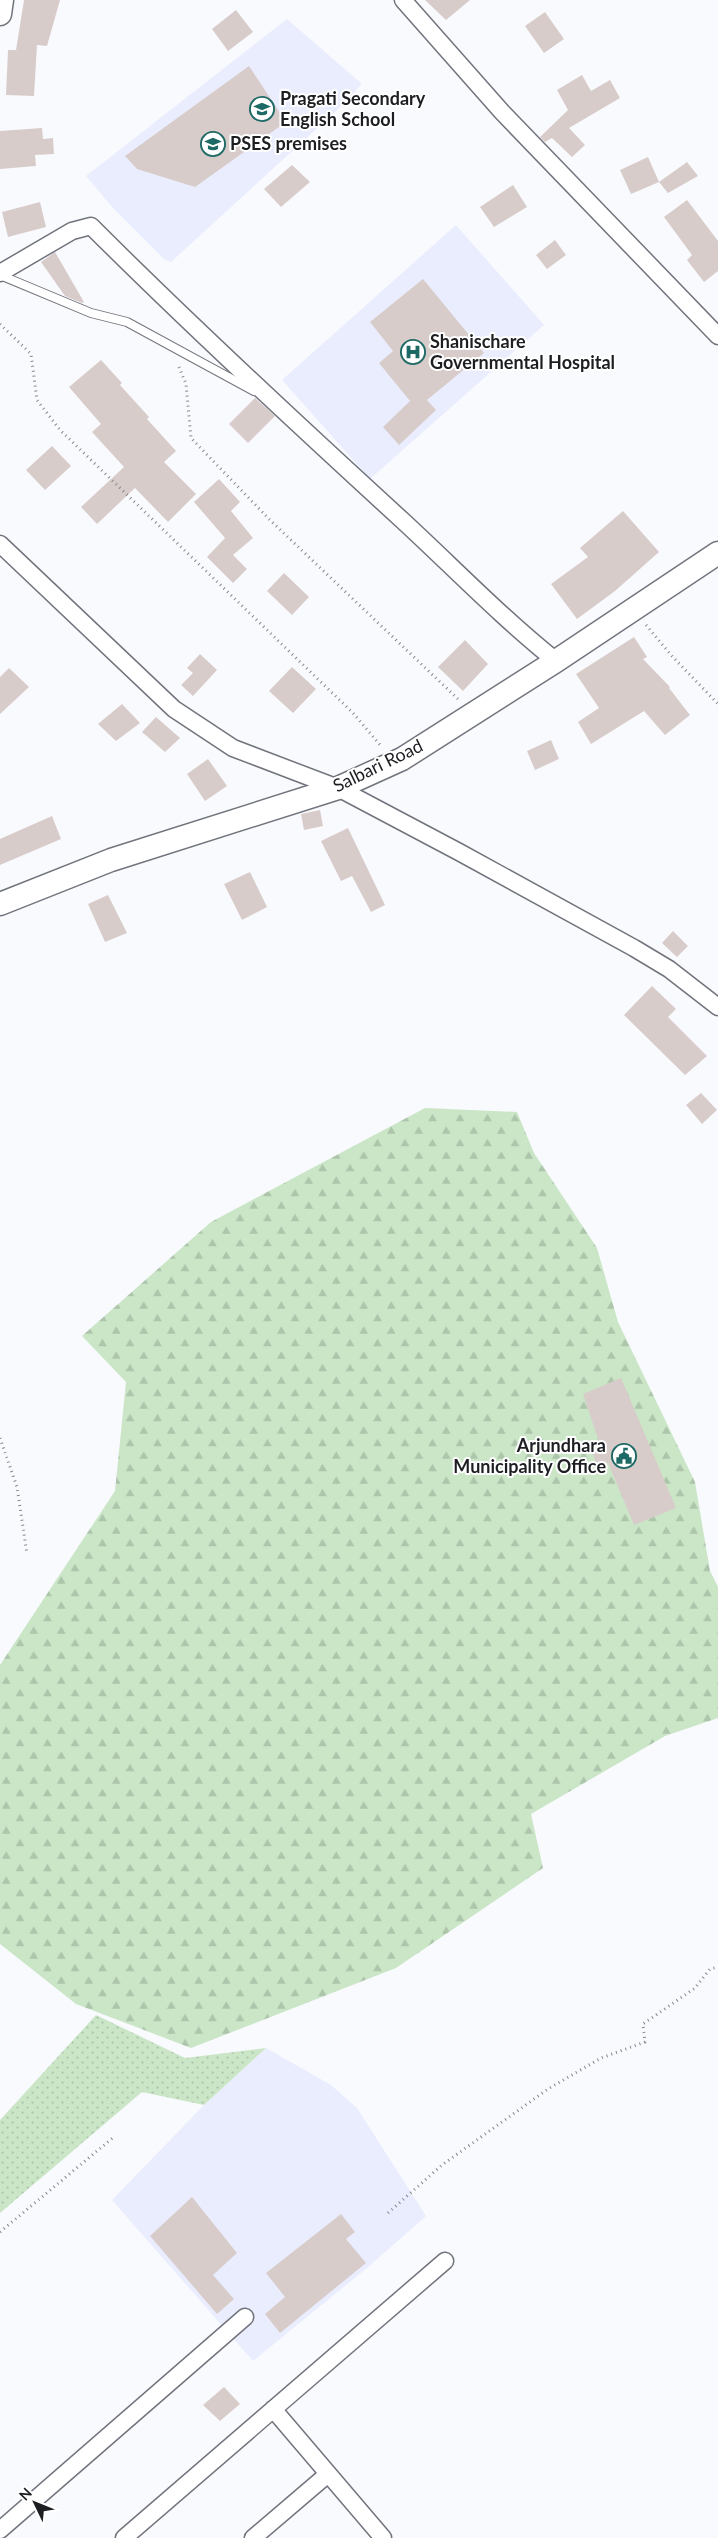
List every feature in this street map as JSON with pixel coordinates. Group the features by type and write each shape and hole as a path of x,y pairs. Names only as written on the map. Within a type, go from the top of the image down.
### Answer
{"street":[{"path":"0,14 2,0"},
{"path":"403,0 502,112 718,336"},
{"path":"0,274 72,231 91,226 273,401 446,561 514,628 556,661"},
{"path":"0,544 174,709 233,748 338,788 634,948 669,969 718,1007"},
{"name":"Salbari Road","path":"0,904 111,860 338,788 402,759 556,661 718,553"},
{"path":"125,2538 445,2261"},
{"path":"0,2530 245,2317"},
{"path":"273,2409 379,2537"},
{"path":"253,2538 328,2474"}],"lane":[{"path":"0,274 91,313 126,322 273,401"}],"path":[{"path":"0,324 31,354 37,400 60,430 381,744 380,769"},
{"path":"170,346 186,384 191,438 270,520 473,714"},
{"path":"633,610 671,656 718,704"},
{"path":"0,1438 17,1487 27,1554"},
{"path":"388,2213 442,2165 548,2089 601,2058 645,2042 643,2024 695,1988 710,1969 718,1966"},
{"path":"0,2232 115,2136"}],"shaded area":[{"name":"PSES premises","path":"287,19 362,84 335,112 171,262 164,259 114,209 86,176"},
{"name":"Shanischare Governmental Hospital","path":"456,225 544,325 370,479 282,380"},
{"path":"266,2048 331,2085 357,2108 426,2216 367,2268 253,2361 112,2200 204,2105"}],"green space":[{"path":"425,1108 517,1112 534,1153 597,1248 618,1322 695,1482 710,1571 718,1587 718,1718 665,1736 531,1814 543,1868 396,1968 191,2048 76,2004 0,1944 0,1665 115,1491 126,1382 82,1336 211,1222"},
{"path":"96,2015 185,2058 266,2048 204,2105 142,2092 0,2213 0,2120"}],"building":[{"path":"24,0 60,0 47,46 37,45 34,96 6,95 8,50 16,50"},
{"path":"425,0 470,0 446,20"},
{"path":"236,10 253,32 228,51 212,29"},
{"path":"545,12 564,39 544,53 525,26"},
{"path":"249,66 286,122 195,187 137,169 125,156"},
{"path":"582,75 591,91 610,80 620,98 569,128 585,145 572,157 552,138 545,142 540,137 568,110 557,90"},
{"path":"42,128 43,139 53,138 54,154 35,155 36,166 0,169 0,131"},
{"path":"648,157 659,182 631,194 620,170"},
{"path":"687,162 698,176 668,193 659,182"},
{"path":"292,165 310,182 281,207 264,189"},
{"path":"513,185 527,207 494,227 480,207"},
{"path":"687,200 718,241 718,271 704,282 687,260 692,255 664,217"},
{"path":"40,202 46,227 8,237 2,212"},
{"path":"555,240 566,255 547,269 536,255"},
{"path":"55,252 84,302 82,303 65,296 41,262"},
{"path":"423,279 484,353 427,400 436,410 399,445 383,427 410,401 379,363 393,351 370,322"},
{"path":"101,360 122,383 120,385 149,417 147,419 176,451 164,462 196,494 168,522 135,488 97,524 81,507 124,467 92,432 101,424 69,387"},
{"path":"255,398 275,416 248,443 229,424"},
{"path":"52,446 71,466 45,490 26,470"},
{"path":"219,479 240,502 231,511 253,538 233,555 247,569 233,583 207,557 225,538 194,502"},
{"path":"623,511 659,552 615,591 577,619 551,584 588,557 580,548"},
{"path":"284,573 309,597 292,615 267,591"},
{"path":"634,637 647,657 643,659 670,687 690,715 665,735 644,711 591,744 578,722 599,708 576,674"},
{"path":"465,640 488,664 463,691 438,667"},
{"path":"200,654 217,670 193,696 181,685 193,673 187,668"},
{"path":"292,667 316,689 293,713 269,691"},
{"path":"9,668 29,687 0,714 0,677"},
{"path":"122,704 140,723 116,741 98,724"},
{"path":"156,717 180,738 165,752 142,732"},
{"path":"551,740 559,759 535,770 527,751"},
{"path":"208,759 227,786 205,801 187,774"},
{"path":"320,810 323,826 304,830 301,814"},
{"path":"52,816 61,839 0,865 0,839"},
{"path":"348,828 385,905 371,912 352,876 341,881 321,841"},
{"path":"250,872 267,907 242,920 224,884"},
{"path":"108,895 127,933 105,942 88,904"},
{"path":"673,931 688,946 677,957 662,943"},
{"path":"652,986 676,1009 668,1017 707,1056 685,1075 624,1015"},
{"path":"701,1093 717,1110 702,1124 686,1105"},
{"name":"Arjundhara Municipality Office","path":"621,1378 676,1508 634,1525 608,1463 598,1467 591,1450 600,1445 583,1394"},
{"path":"192,2197 237,2253 213,2275 234,2299 217,2314 150,2236"},
{"path":"341,2214 355,2232 346,2239 366,2263 280,2333 265,2314 285,2297 266,2273"},
{"path":"224,2387 240,2404 220,2421 203,2405"}],"place":[{"name":"Pragati Secondary English School","path":"262,109"},
{"name":"PSES premises","path":"213,144"},
{"name":"Shanischare Governmental Hospital","path":"413,352"},
{"name":"Arjundhara Municipality Office","path":"624,1456"}]}
